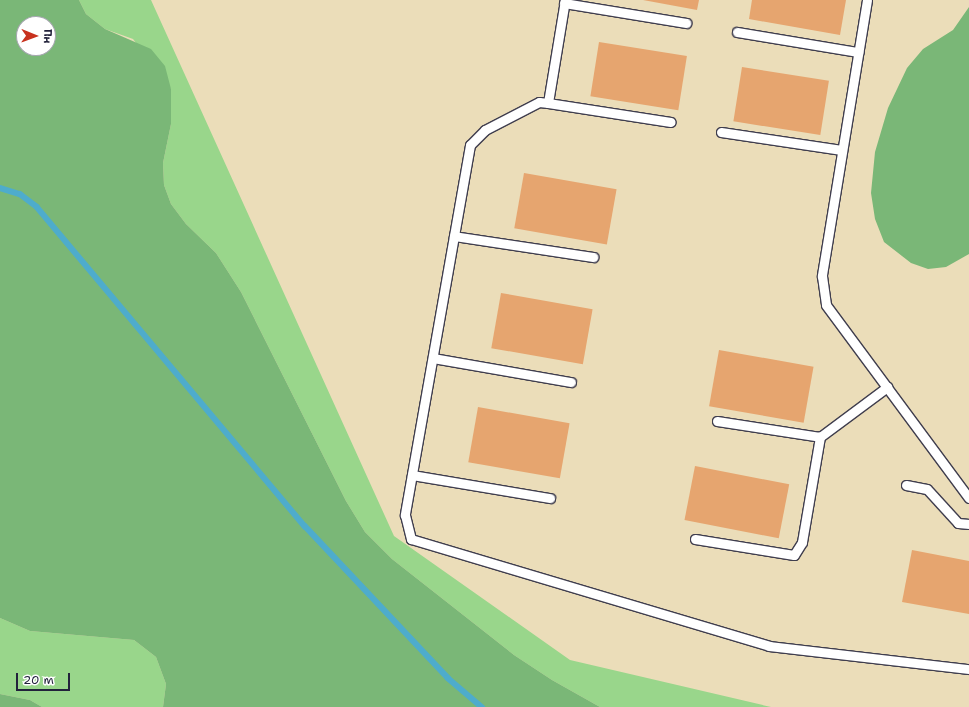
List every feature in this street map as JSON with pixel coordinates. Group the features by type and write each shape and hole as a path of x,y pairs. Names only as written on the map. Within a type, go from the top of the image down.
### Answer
{"lane":[{"path":"867,0 822,276 826,305 969,498"},
{"path":"548,104 564,1 686,23"},
{"path":"737,32 858,52"},
{"path":"671,122 539,102 485,130 470,145 405,515 411,539 769,646 969,669"},
{"path":"721,132 842,150"},
{"path":"454,236 593,257"},
{"path":"432,358 571,382"},
{"path":"695,539 794,555 802,542 820,437 887,387"},
{"path":"717,421 820,437"},
{"path":"412,475 550,498"},
{"path":"906,485 927,490 958,523 969,524"}],"green space":[{"path":"0,0 79,0 86,14 105,29 151,49 165,66 171,89 171,124 163,163 164,185 171,204 186,224 216,253 241,292 346,501 365,532 392,559 514,655 552,680 600,707 163,707 166,684 156,657 134,640 30,631 0,618"},
{"path":"79,0 151,0 394,536 570,660 771,707 600,707 552,680 514,655 392,559 365,532 346,501 241,292 216,253 186,224 171,204 164,185 163,163 171,124 171,89 133,39 105,29 86,14"},
{"path":"969,7 969,254 946,267 928,269 911,263 884,242 875,219 871,193 875,152 888,108 907,68 923,49 953,30"},
{"path":"0,618 30,631 134,640 156,657 166,684 163,707 42,707 30,700 0,694"},
{"path":"0,694 30,700 42,707 0,707"}],"building":[{"path":"643,0 699,0 697,10"},
{"path":"752,0 846,0 840,35 749,19"},
{"path":"599,42 687,56 678,110 590,96"},
{"path":"742,67 829,81 820,135 733,121"},
{"path":"524,173 617,189 607,244 514,228"},
{"path":"501,293 593,309 583,364 491,348"},
{"path":"719,350 814,367 804,423 709,406"},
{"path":"478,407 570,423 560,478 468,462"},
{"path":"695,466 789,484 779,538 685,520"},
{"path":"912,550 969,561 969,614 902,602"}],"waterway":[{"path":"0,188 20,194 37,207 305,526 448,678 482,707"}]}
